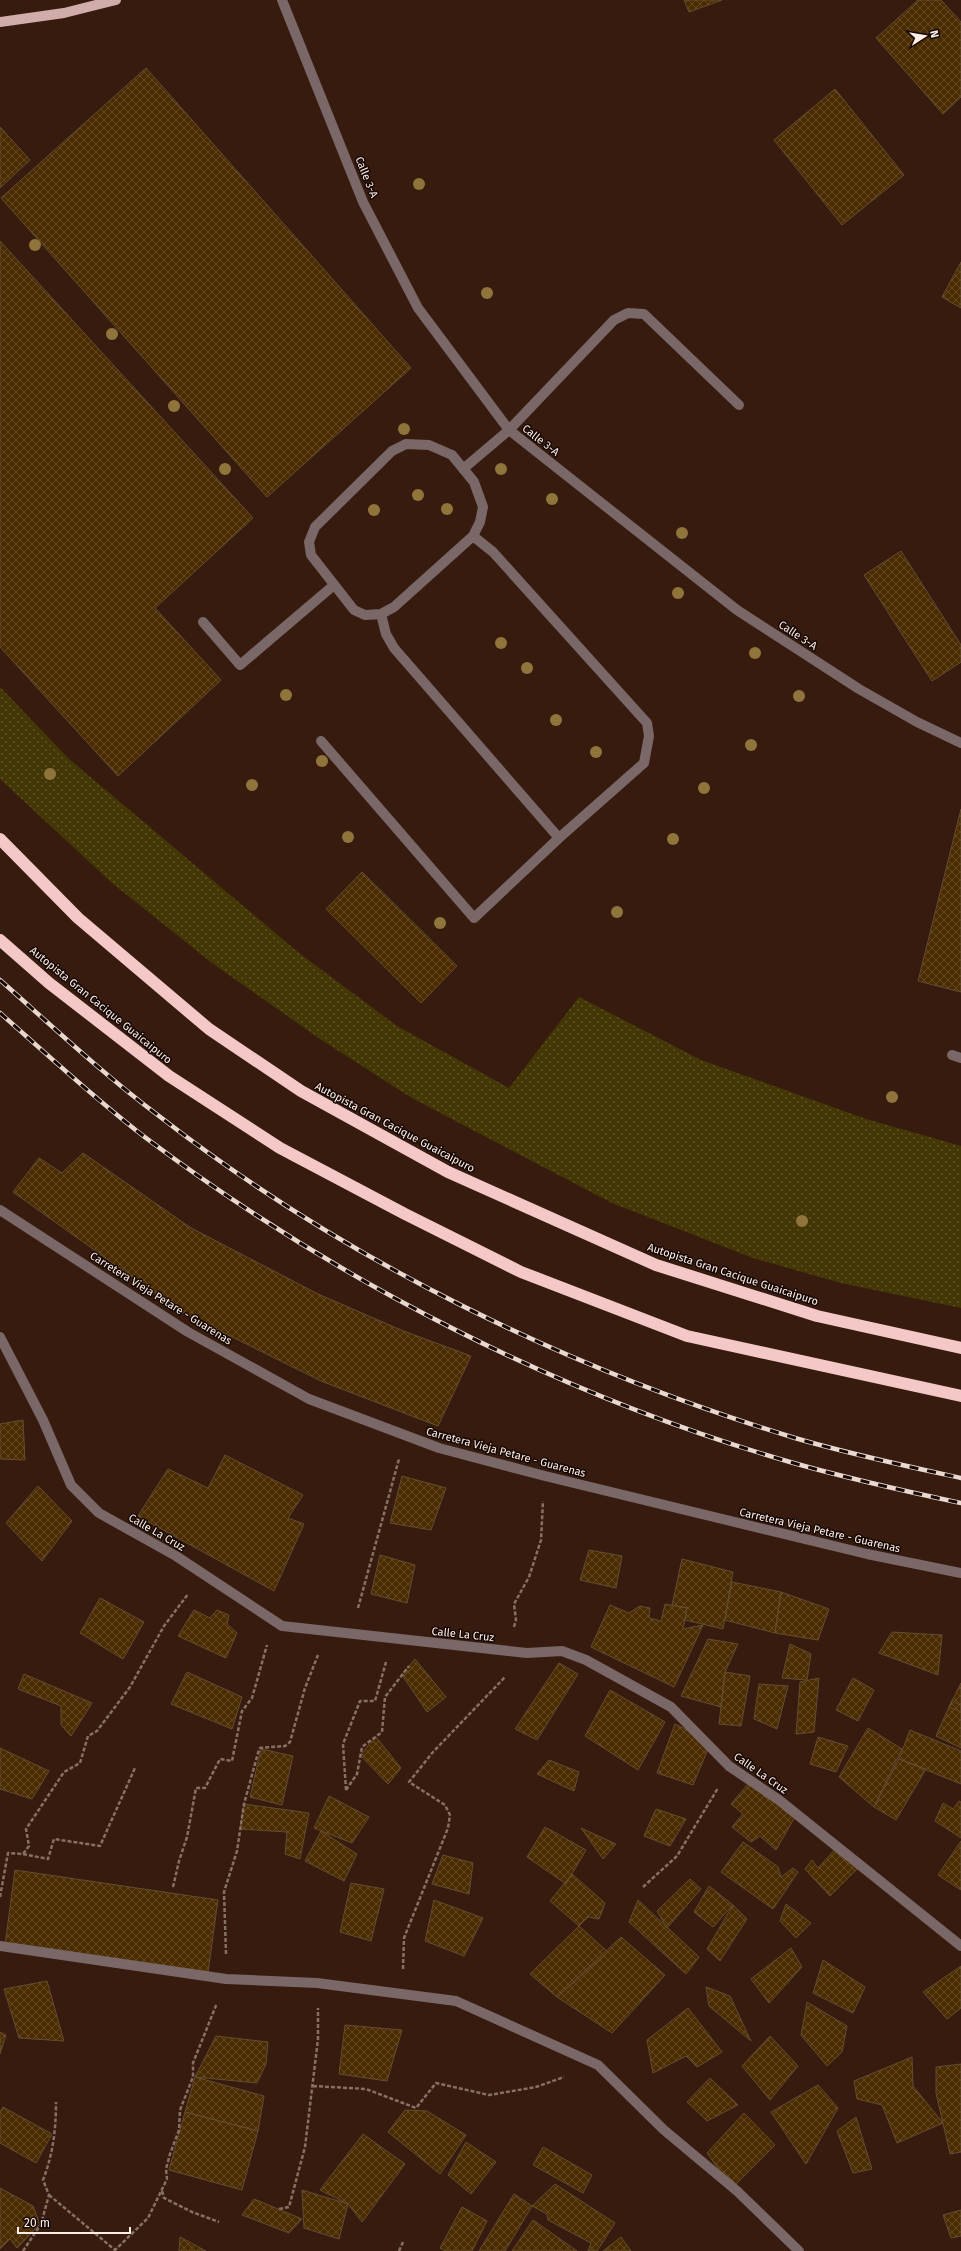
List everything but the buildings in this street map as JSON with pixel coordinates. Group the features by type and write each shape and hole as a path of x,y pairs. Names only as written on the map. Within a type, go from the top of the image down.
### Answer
{"highway":[{"name":"Autopista Gran Cacique Guaicaipuro","path":"0,839 78,918 209,1029 301,1091 448,1172 656,1265 817,1316 961,1348"},
{"name":"Autopista Gran Cacique Guaicaipuro","path":"0,940 49,983 169,1076 274,1144 405,1214 521,1272 687,1336 961,1396"}],"main road":[{"path":"0,22 64,13 116,0"}],"street":[{"name":"Calle 3-A","path":"282,0 363,202 418,308 509,430 737,610 859,689 917,722 961,743"},
{"path":"463,470 509,430 614,320 628,313 644,314 739,405"},
{"path":"406,444 429,445 452,455 463,470 474,482 483,507 480,522 473,536 394,607 381,614 366,615 354,610 311,555 309,542 315,527 392,451 406,444"},
{"path":"321,741 474,918 559,838 644,763 649,736 647,722 493,552 473,536"},
{"path":"203,622 240,665 334,585"},
{"path":"381,614 386,634 394,648 559,838"},
{"name":"Carretera Vieja Petare - Guarenas","path":"0,1210 188,1332 302,1396 439,1448 545,1476 867,1554 961,1573"},
{"name":"Calle La Cruz","path":"0,1337 43,1420 70,1484 99,1513 176,1556 282,1626 527,1653 562,1651 586,1660 671,1707 729,1766 779,1800 961,1946"},
{"path":"0,1946 226,1979 317,1983 456,2001 598,2065 664,2130 737,2191 799,2251"}],"path":[{"path":"351,1634 405,1435"},
{"path":"508,1651 516,1620 514,1604 529,1577 541,1540 545,1476"},
{"path":"24,1854 29,1846 26,1830 51,1789 64,1772 80,1763 88,1736 98,1731 130,1687 164,1626 202,1574"},
{"path":"173,1888 178,1861 187,1837 196,1788 205,1788 220,1759 232,1760 242,1711 252,1698 267,1644 276,1622"},
{"path":"56,2102 56,2131 51,2159 43,2180 49,2195 114,2251 148,2218 167,2179 166,2169 179,2130 180,2110 193,2077 193,2063 226,1979 224,1892 237,1850 244,1804 258,1753 260,1748 285,1746 290,1742 324,1631"},
{"path":"393,1638 375,1701 360,1701 344,1744 346,1790 357,1774 362,1747 382,1732 385,1697 429,1642"},
{"path":"405,1994 402,1974 404,1938 448,1828 450,1815 445,1805 409,1782 438,1747 527,1653"},
{"path":"643,1887 677,1856 712,1799 729,1766"},
{"path":"0,1897 8,1853 24,1854 48,1859 54,1839 100,1846 135,1768"},
{"path":"279,2209 289,2207 305,2147 318,2039 317,1983"},
{"path":"313,2086 366,2090 416,2108 436,2083 489,2095 536,2087 598,2065"},
{"path":"162,2190 164,2198 192,2212 219,2222"},
{"path":"23,2251 41,2224 49,2195"},
{"path":"399,2251 403,2242"}],"shaded area":[{"path":"0,687 69,759 299,953 397,1026 509,1088 579,997 701,1060 866,1119 961,1146 961,1308 841,1283 753,1258 612,1203 412,1098 320,1039 212,963 112,883 0,779"}],"railway":[{"path":"0,980 118,1084 231,1169 306,1218 383,1264 462,1306 544,1344 626,1379 710,1410 815,1444 878,1460 961,1478"},
{"path":"0,1013 127,1123 219,1191 295,1240 373,1286 453,1329 535,1368 619,1403 704,1435 811,1468 961,1503"}]}
